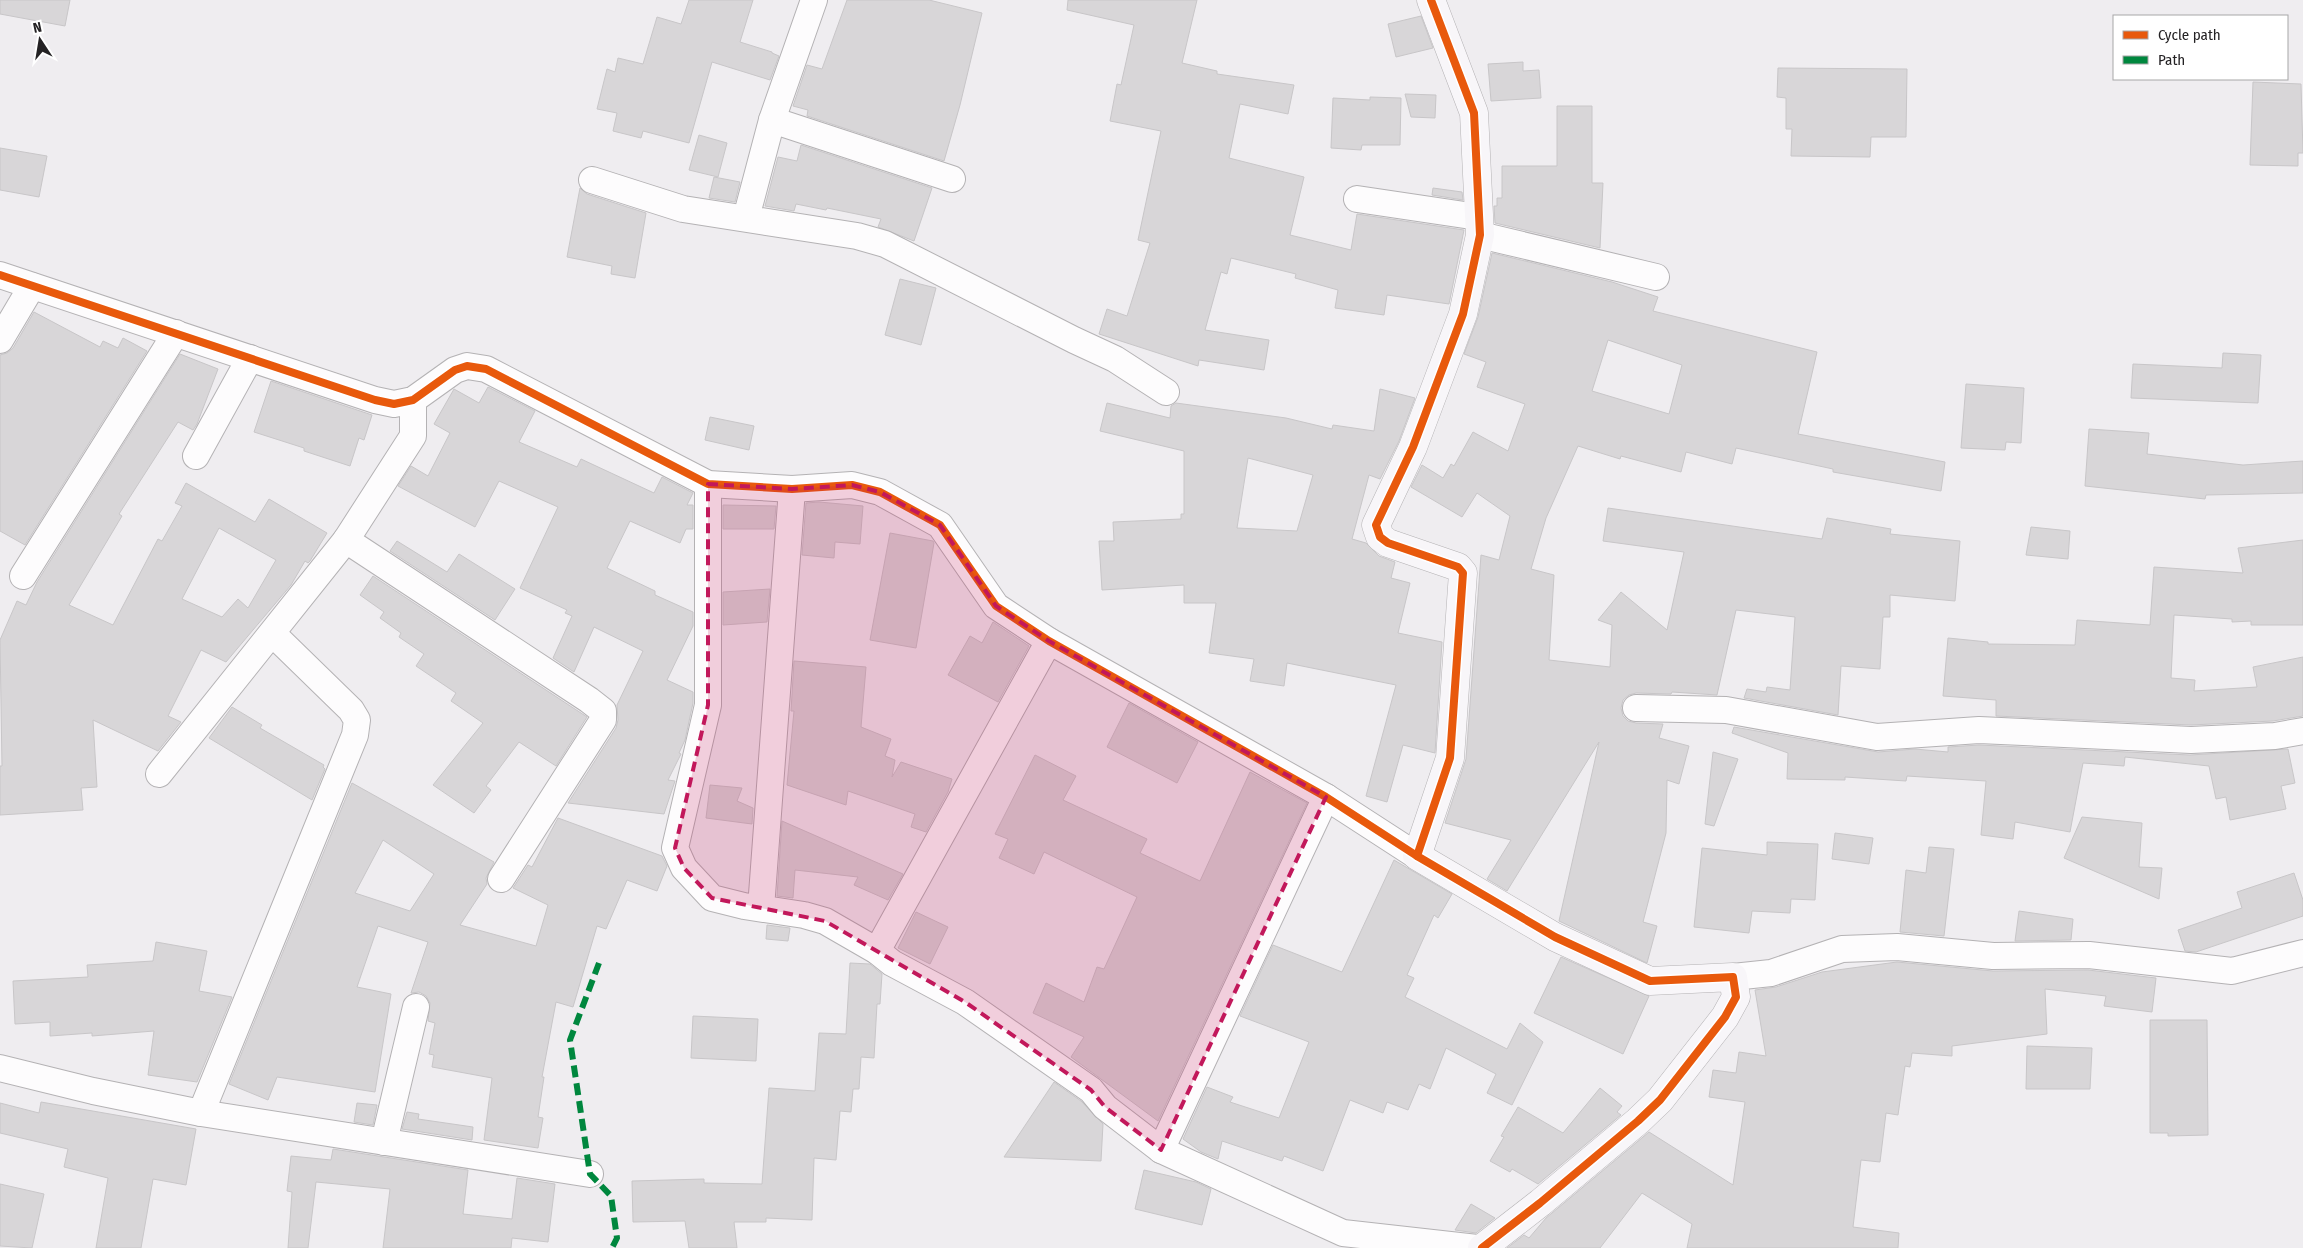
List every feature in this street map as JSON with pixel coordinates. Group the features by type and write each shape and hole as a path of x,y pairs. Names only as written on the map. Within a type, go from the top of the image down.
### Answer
{"street":[{"path":"746,218 772,120 814,0"},
{"path":"1416,856 1450,758 1463,573 1458,567 1388,543 1380,537 1376,526 1413,447 1463,314 1479,226 1474,113 1430,0"},
{"path":"772,120 952,179"},
{"path":"592,180 683,209 857,236 884,244 979,293 1115,359 1166,392"},
{"path":"1357,199 1479,226 1656,277"},
{"path":"0,275 375,400 394,404 412,400 455,370 468,366 486,369 708,484 792,489 852,485 880,492 940,525 996,606 1049,641 1326,797 1416,856 1554,937 1650,981 1771,973 1842,949 1897,948 1993,956 2089,955 2232,971 2303,953"},
{"path":"0,340 32,286"},
{"path":"23,576 176,334"},
{"path":"196,456 250,358"},
{"path":"159,774 273,634 346,540 413,436 412,400"},
{"path":"708,484 708,705 676,848 684,868 712,898 804,915 825,921 877,950 892,962 965,1002 1091,1090 1104,1107 1161,1150 1343,1233 1477,1248"},
{"path":"760,908 792,489"},
{"path":"346,540 603,711 603,720 501,879"},
{"path":"201,1113 355,735 357,720 351,710 273,634"},
{"path":"877,950 1049,641"},
{"path":"1636,708 1726,710 1876,737 1979,730 2192,740 2275,736 2303,731"},
{"path":"1161,1150 1326,797"},
{"path":"1482,1248 1540,1204 1660,1100 1725,1017 1736,997 1733,977"},
{"path":"384,1142 416,1007"},
{"path":"0,1068 93,1091 201,1113 590,1174"}],"highlighted area":[{"path":"708,484 792,489 852,485 880,492 940,525 996,606 1049,641 1326,797 1161,1150 1105,1107 1091,1090 965,1002 825,921 712,898 684,868 675,848 708,705"}],"building":[{"path":"0,0 70,0 65,26 0,14"},
{"path":"689,0 753,0 740,42 779,56 770,80 712,62 689,143 643,131 641,138 613,131 617,113 597,109 607,69 615,72 618,58 643,64 657,17 681,24"},
{"path":"847,0 929,0 982,13 960,105 944,161 807,116 808,110 793,106 807,65 822,69"},
{"path":"1068,0 1197,0 1182,63 1217,71 1217,74 1294,85 1288,114 1240,104 1229,158 1304,177 1290,235 1351,250 1357,214 1464,230 1449,304 1387,295 1384,315 1335,308 1338,290 1295,278 1296,274 1231,258 1227,274 1221,272 1205,330 1269,340 1264,370 1199,360 1198,366 1099,334 1107,309 1127,316 1150,243 1138,240 1161,131 1110,121 1117,84 1121,85 1134,25 1067,10"},
{"path":"1421,16 1433,48 1396,57 1388,24"},
{"path":"1523,62 1523,71 1539,70 1541,98 1491,101 1488,64"},
{"path":"1778,68 1907,69 1906,137 1871,137 1870,157 1791,156 1792,129 1786,129 1786,98 1777,97"},
{"path":"2253,82 2301,84 2303,153 2298,153 2298,166 2250,165"},
{"path":"1405,94 1436,95 1435,118 1411,117"},
{"path":"1370,97 1401,98 1400,145 1362,145 1361,150 1331,148 1333,98 1370,100"},
{"path":"1557,106 1592,106 1592,183 1603,183 1600,248 1495,223 1494,206 1497,206 1497,198 1502,198 1502,166 1557,166"},
{"path":"699,135 727,143 718,177 689,170"},
{"path":"801,145 932,188 914,241 878,227 881,219 796,204 794,211 765,206 778,157 797,161"},
{"path":"0,148 47,156 39,197 0,190"},
{"path":"714,177 740,182 735,202 709,198"},
{"path":"580,188 587,194 646,213 635,278 611,274 612,266 567,257"},
{"path":"1433,188 1462,192 1463,200 1432,195"},
{"path":"1492,253 1612,282 1658,297 1653,311 1817,352 1798,434 1945,462 1941,491 1833,472 1833,469 1736,448 1732,464 1686,452 1681,472 1621,456 1620,459 1578,446 1546,518 1531,569 1554,575 1549,660 1610,667 1612,625 1598,620 1621,592 1667,630 1684,552 1603,541 1608,508 1822,539 1827,518 1891,529 1890,534 1960,541 1955,601 1890,595 1890,617 1883,617 1880,669 1841,666 1838,715 1744,698 1747,689 1766,692 1767,687 1790,690 1795,617 1736,610 1717,695 1672,692 1671,694 1636,693 1629,695 1623,700 1621,708 1623,716 1628,721 1663,724 1659,738 1689,746 1679,784 1667,780 1666,833 1643,922 1657,926 1647,963 1559,921 1599,742 1507,891 1487,879 1511,840 1445,823 1466,759 1481,555 1499,560 1510,516 1477,493 1462,517 1411,487 1422,465 1443,478 1451,464 1454,466 1473,432 1508,451 1525,404 1477,387 1486,362 1464,354 1478,317","holes":["1608,340 1682,365 1669,414 1592,391"]},
{"path":"900,279 936,288 921,345 885,335"},
{"path":"34,312 100,347 103,341 118,348 123,338 147,351 25,545 0,531 0,355 7,353 13,348"},
{"path":"2223,353 2261,355 2258,403 2131,398 2133,364 2222,368"},
{"path":"180,354 218,369 197,424 193,430 178,422 119,514 122,516 69,605 113,625 158,539 162,541 182,506 175,503 186,483 255,522 269,499 327,533 310,561 308,563 305,561 291,585 226,662 201,650 168,716 181,722 158,751 93,720 97,787 81,788 83,810 0,815 0,766 2,766 0,640 17,601 26,605 37,582","holes":["219,528 276,560 248,608 238,599 222,617 182,599"]},
{"path":"271,381 372,415 364,440 359,438 350,466 304,451 304,448 254,432"},
{"path":"1966,384 2024,388 2021,443 2006,442 2005,450 1961,448"},
{"path":"488,387 535,411 519,442 577,467 581,459 654,493 662,477 693,493 687,505 693,505 693,529 686,529 680,543 630,521 607,568 655,591 655,595 693,612 693,626 667,680 693,692 693,703 685,740 679,753 681,754 668,780 675,781 664,814 568,803 616,728 618,720 617,705 643,651 594,627 574,672 553,658 572,616 565,613 567,610 520,588 558,507 499,481 475,527 398,486 411,466 428,476 450,433 434,424 454,389 479,403"},
{"path":"1380,389 1415,398 1399,441 1380,479 1369,475 1352,539 1366,543 1379,556 1395,562 1391,578 1410,583 1398,633 1442,642 1435,753 1403,745 1387,802 1366,796 1396,685 1287,663 1284,686 1250,681 1254,659 1209,653 1216,603 1184,603 1184,585 1102,590 1099,541 1114,541 1113,522 1181,519 1181,514 1184,514 1184,451 1100,431 1107,403 1170,418 1171,406 1176,403 1286,418 1332,429 1333,425 1374,431","holes":["1248,458 1313,475 1297,531 1237,528"]},
{"path":"710,417 754,426 749,450 705,440"},
{"path":"2089,429 2149,433 2147,454 2243,465 2303,461 2303,493 2206,495 2205,499 2085,486"},
{"path":"819,502 863,506 860,544 835,542 834,558 802,555 806,503"},
{"path":"723,505 776,506 774,529 723,529"},
{"path":"2031,527 2070,531 2068,559 2026,555"},
{"path":"890,533 933,541 934,543 916,648 870,640"},
{"path":"2303,540 2303,625 2251,625 2251,621 2232,622 2232,619 2174,615 2171,678 2195,680 2194,691 2257,687 2253,667 2303,657 2303,716 2273,721 2191,725 1996,716 1996,700 1943,696 1948,638 1988,642 1988,644 2075,645 2077,620 2150,625 2154,567 2243,573 2238,548"},
{"path":"397,541 447,572 459,554 515,589 495,620 390,551"},
{"path":"373,576 587,717 556,766 519,742 486,786 491,790 474,813 433,785 483,723 451,701 456,693 416,666 424,654 399,637 401,633 380,618 384,612 360,595"},
{"path":"770,589 767,622 723,625 723,592"},
{"path":"993,622 1029,646 998,702 948,675 970,636 982,643"},
{"path":"794,661 866,667 861,727 891,739 885,756 895,760 892,777 901,762 952,779 948,792 926,832 911,827 915,814 848,791 846,805 787,785 794,711 791,711"},
{"path":"1129,703 1198,742 1177,783 1107,747"},
{"path":"232,707 262,725 260,728 324,765 325,769 312,800 209,738"},
{"path":"1734,727 1878,752 1915,749 1948,752 1948,747 1979,745 2190,755 2288,749 2295,783 2281,786 2286,809 2230,820 2226,797 2216,799 2209,766 2125,757 2124,766 2083,763 2070,832 2015,822 2013,839 1981,835 1986,781 1907,776 1906,781 1845,777 1845,780 1787,779 1788,753 1732,733"},
{"path":"1713,752 1738,759 1714,826 1705,824"},
{"path":"1035,755 1076,776 1063,800 1147,839 1140,853 1200,881 1250,772 1307,803 1158,1121 1071,1057 1084,1037 1033,1013 1046,983 1084,1002 1097,967 1104,969 1137,897 1044,852 1034,874 999,858 1008,839 995,834"},
{"path":"352,783 494,862 486,878 487,884 460,925 536,946 548,905 513,888 528,865 532,867 558,818 662,856 667,866 657,891 627,880 606,929 597,926 573,1007 556,1002 542,1077 544,1077 538,1117 543,1118 538,1148 484,1140 492,1078 432,1067 434,1055 429,1054 435,1023 428,1021 430,1003 426,996 419,992 411,993 428,942 378,926 357,987 391,994 375,1092 277,1077 268,1100 229,1084","holes":["383,840 434,874 410,911 355,893"]},
{"path":"710,785 742,788 737,801 753,808 752,824 706,818"},
{"path":"2082,817 2142,823 2139,867 2162,868 2159,899 2064,858"},
{"path":"782,821 903,874 888,900 854,885 858,877 795,870 793,898 777,896"},
{"path":"1835,833 1873,838 1869,864 1832,859"},
{"path":"1767,842 1818,844 1815,900 1791,899 1790,913 1752,911 1749,933 1694,927 1702,848 1767,855"},
{"path":"1929,847 1954,849 1944,936 1900,932 1906,870 1926,873"},
{"path":"1394,860 1452,894 1438,918 1434,915 1407,975 1414,978 1405,997 1507,1049 1520,1023 1543,1042 1512,1105 1487,1093 1496,1074 1446,1048 1430,1089 1419,1084 1408,1110 1387,1102 1383,1113 1350,1100 1323,1171 1284,1156 1282,1161 1222,1141 1218,1159 1201,1152 1183,1139 1207,1087 1233,1097 1230,1102 1279,1118 1309,1042 1240,1016 1273,945 1342,972"},
{"path":"2294,873 2303,900 2303,916 2196,952 2185,951 2178,930 2242,908 2237,892"},
{"path":"2019,911 2073,919 2071,940 2015,941"},
{"path":"916,912 948,927 930,964 898,948"},
{"path":"767,925 790,928 788,941 766,939"},
{"path":"156,942 207,951 199,991 232,997 197,1082 148,1075 154,1031 92,1036 92,1033 50,1036 50,1022 15,1024 13,981 88,977 87,965 153,961"},
{"path":"1561,957 1649,996 1623,1054 1534,1013"},
{"path":"1897,962 1993,971 2088,970 2156,978 2152,1012 2104,1006 2106,996 2045,989 2047,1034 1952,1046 1952,1056 1912,1053 1910,1067 1905,1066 1898,1115 1886,1113 1880,1162 1861,1160 1853,1227 1899,1233 1898,1248 1687,1248 1692,1224 1642,1193 1600,1248 1507,1248 1524,1235 1529,1238 1546,1218 1649,1132 1733,1185 1745,1102 1709,1097 1713,1070 1736,1073 1739,1052 1766,1056 1755,990 1776,987 1822,972"},
{"path":"850,963 870,964 882,974 880,1004 877,1004 874,1058 861,1057 859,1089 853,1089 851,1112 840,1111 836,1160 814,1158 812,1220 766,1218 766,1222 734,1222 737,1248 689,1248 685,1221 633,1222 632,1181 704,1179 704,1183 762,1184 769,1088 815,1091 819,1033 846,1034"},
{"path":"693,1016 758,1019 756,1061 691,1058"},
{"path":"2150,1020 2207,1020 2208,1135 2168,1136 2168,1133 2150,1133"},
{"path":"2027,1046 2092,1048 2090,1089 2026,1089"},
{"path":"1054,1082 1081,1101 1103,1124 1101,1161 1004,1157"},
{"path":"1600,1088 1622,1106 1617,1112 1621,1115 1538,1184 1512,1169 1510,1172 1490,1161 1504,1137 1501,1136 1518,1107 1563,1133"},
{"path":"41,1102 196,1129 186,1185 153,1179 141,1248 96,1248 108,1178 64,1167 68,1149 0,1133 0,1103 39,1113"},
{"path":"357,1103 377,1105 373,1125 354,1122"},
{"path":"407,1112 419,1114 418,1119 473,1127 472,1140 402,1129"},
{"path":"333,1149 468,1170 463,1214 512,1219 517,1178 555,1184 548,1242 512,1238 511,1248 383,1248 390,1189 316,1182 308,1248 288,1248 292,1192 287,1191 291,1156 331,1160"},
{"path":"1144,1170 1196,1182 1211,1189 1202,1225 1135,1209"},
{"path":"0,1184 44,1194 32,1248 0,1246"},
{"path":"1471,1204 1495,1218 1476,1233 1455,1230"}],"marked path":[{"path":"599,963 570,1040 590,1174 611,1196 617,1238 612,1248"}],"cycle path":[{"path":"1431,0 1474,113 1480,235 1463,314 1413,447 1376,525 1380,537 1388,543 1458,567 1463,573 1450,758 1417,856 1555,937 1650,981 1733,977 1736,997 1725,1017 1660,1100 1638,1121 1540,1203 1482,1248"},
{"path":"0,275 375,400 394,404 413,400 455,370 467,366 486,369 708,484 792,489 852,485 880,492 940,525 996,606 1049,641 1326,797 1417,856"}]}
